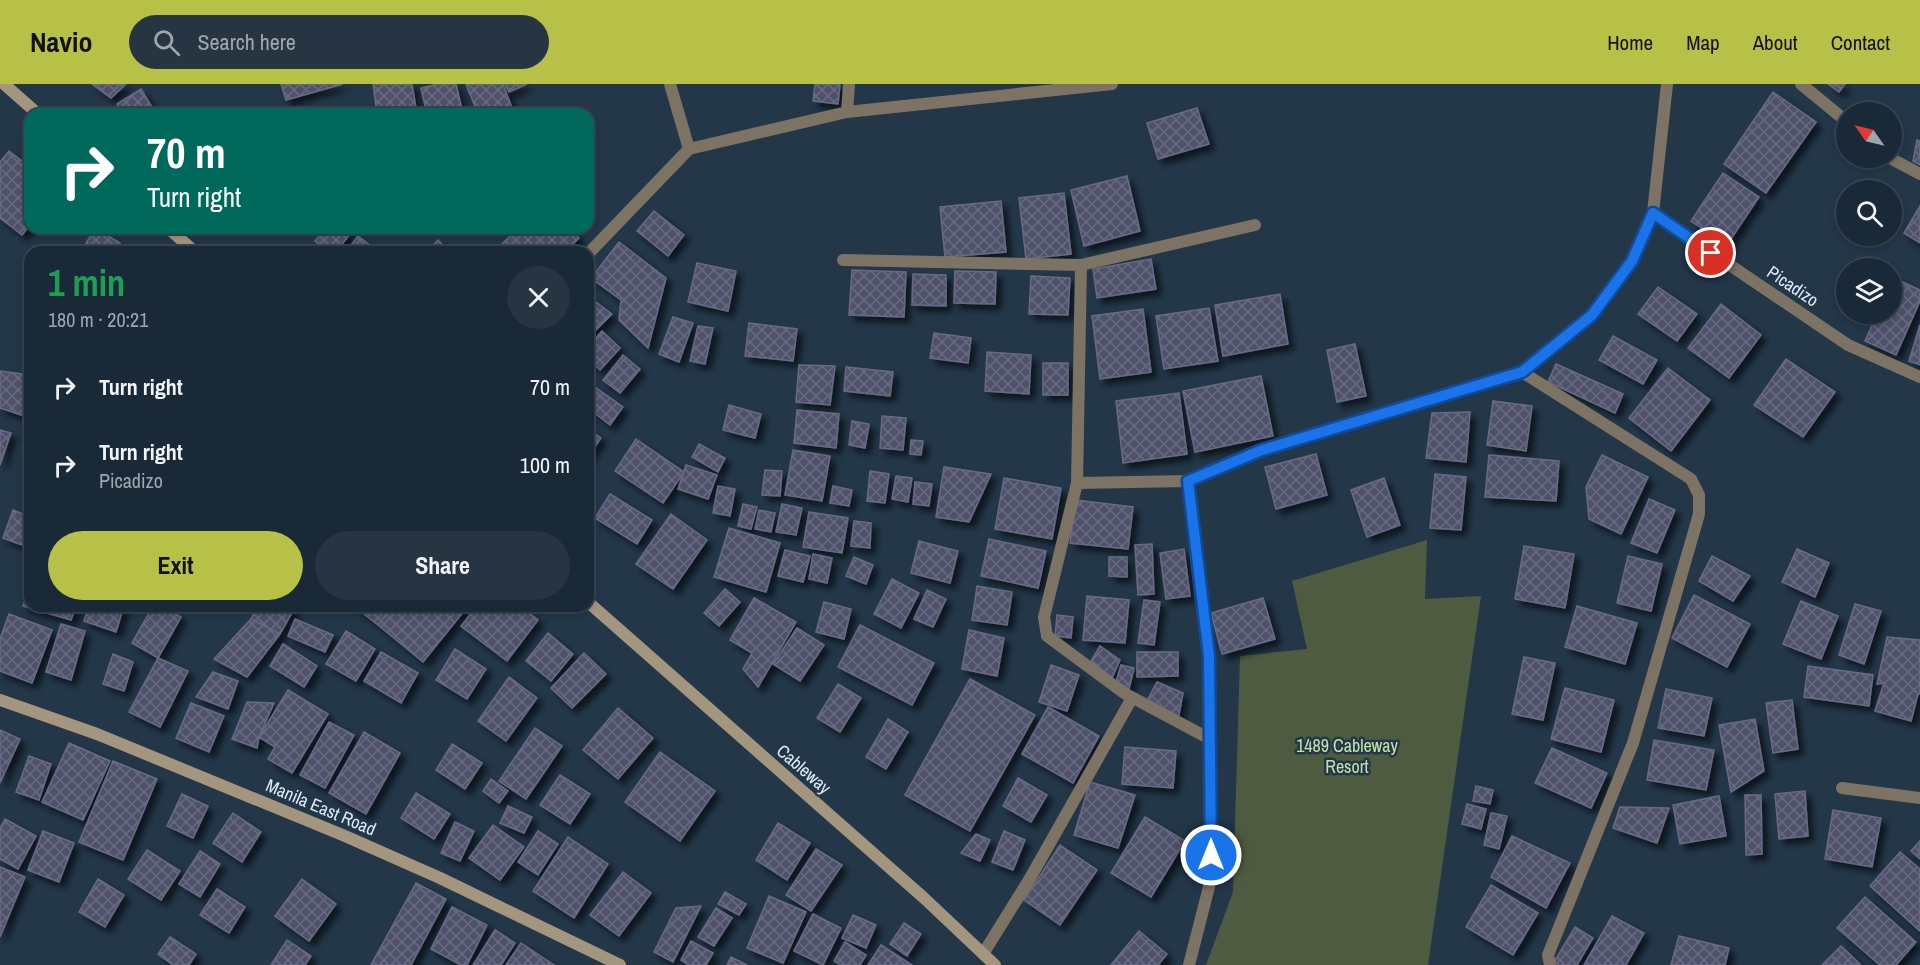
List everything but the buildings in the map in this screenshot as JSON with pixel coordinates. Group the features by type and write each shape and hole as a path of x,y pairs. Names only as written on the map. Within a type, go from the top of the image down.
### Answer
{"main road":[{"path":"3,84 31,108"},
{"path":"175,234 188,246"},
{"name":"Cableway","path":"594,607 995,965"},
{"name":"Manila East Road","path":"0,700 97,734 345,836 620,965"}],"street":[{"path":"670,84 689,149"},
{"path":"847,112 849,84"},
{"path":"594,248 689,149 847,112 1112,84"},
{"path":"1077,483 1188,481 1262,450 1522,372 1592,315 1632,261 1653,213 1667,84"},
{"path":"1802,84 1836,113"},
{"path":"1902,164 1920,174"},
{"name":"Picadizo","path":"1653,213 1848,345 1920,377"},
{"path":"843,260 1081,265 1255,225"},
{"path":"1081,265 1077,483 1044,616 1047,636 1132,698 1210,739"},
{"path":"1522,372 1691,479 1699,495 1699,514 1634,743 1548,955 1550,965"},
{"path":"1188,481 1209,656 1211,879 1189,965"},
{"path":"983,954 1029,880 1132,698"},
{"path":"1842,788 1920,798"}],"green space":[{"name":"1489 Cableway Resort","path":"1427,540 1425,599 1481,596 1428,965 1206,965 1233,892 1240,656 1307,649 1292,581"}],"route":[{"path":"1211,855 1209,656 1188,481 1262,450 1522,372 1592,315 1632,261 1653,213 1711,253"}]}
